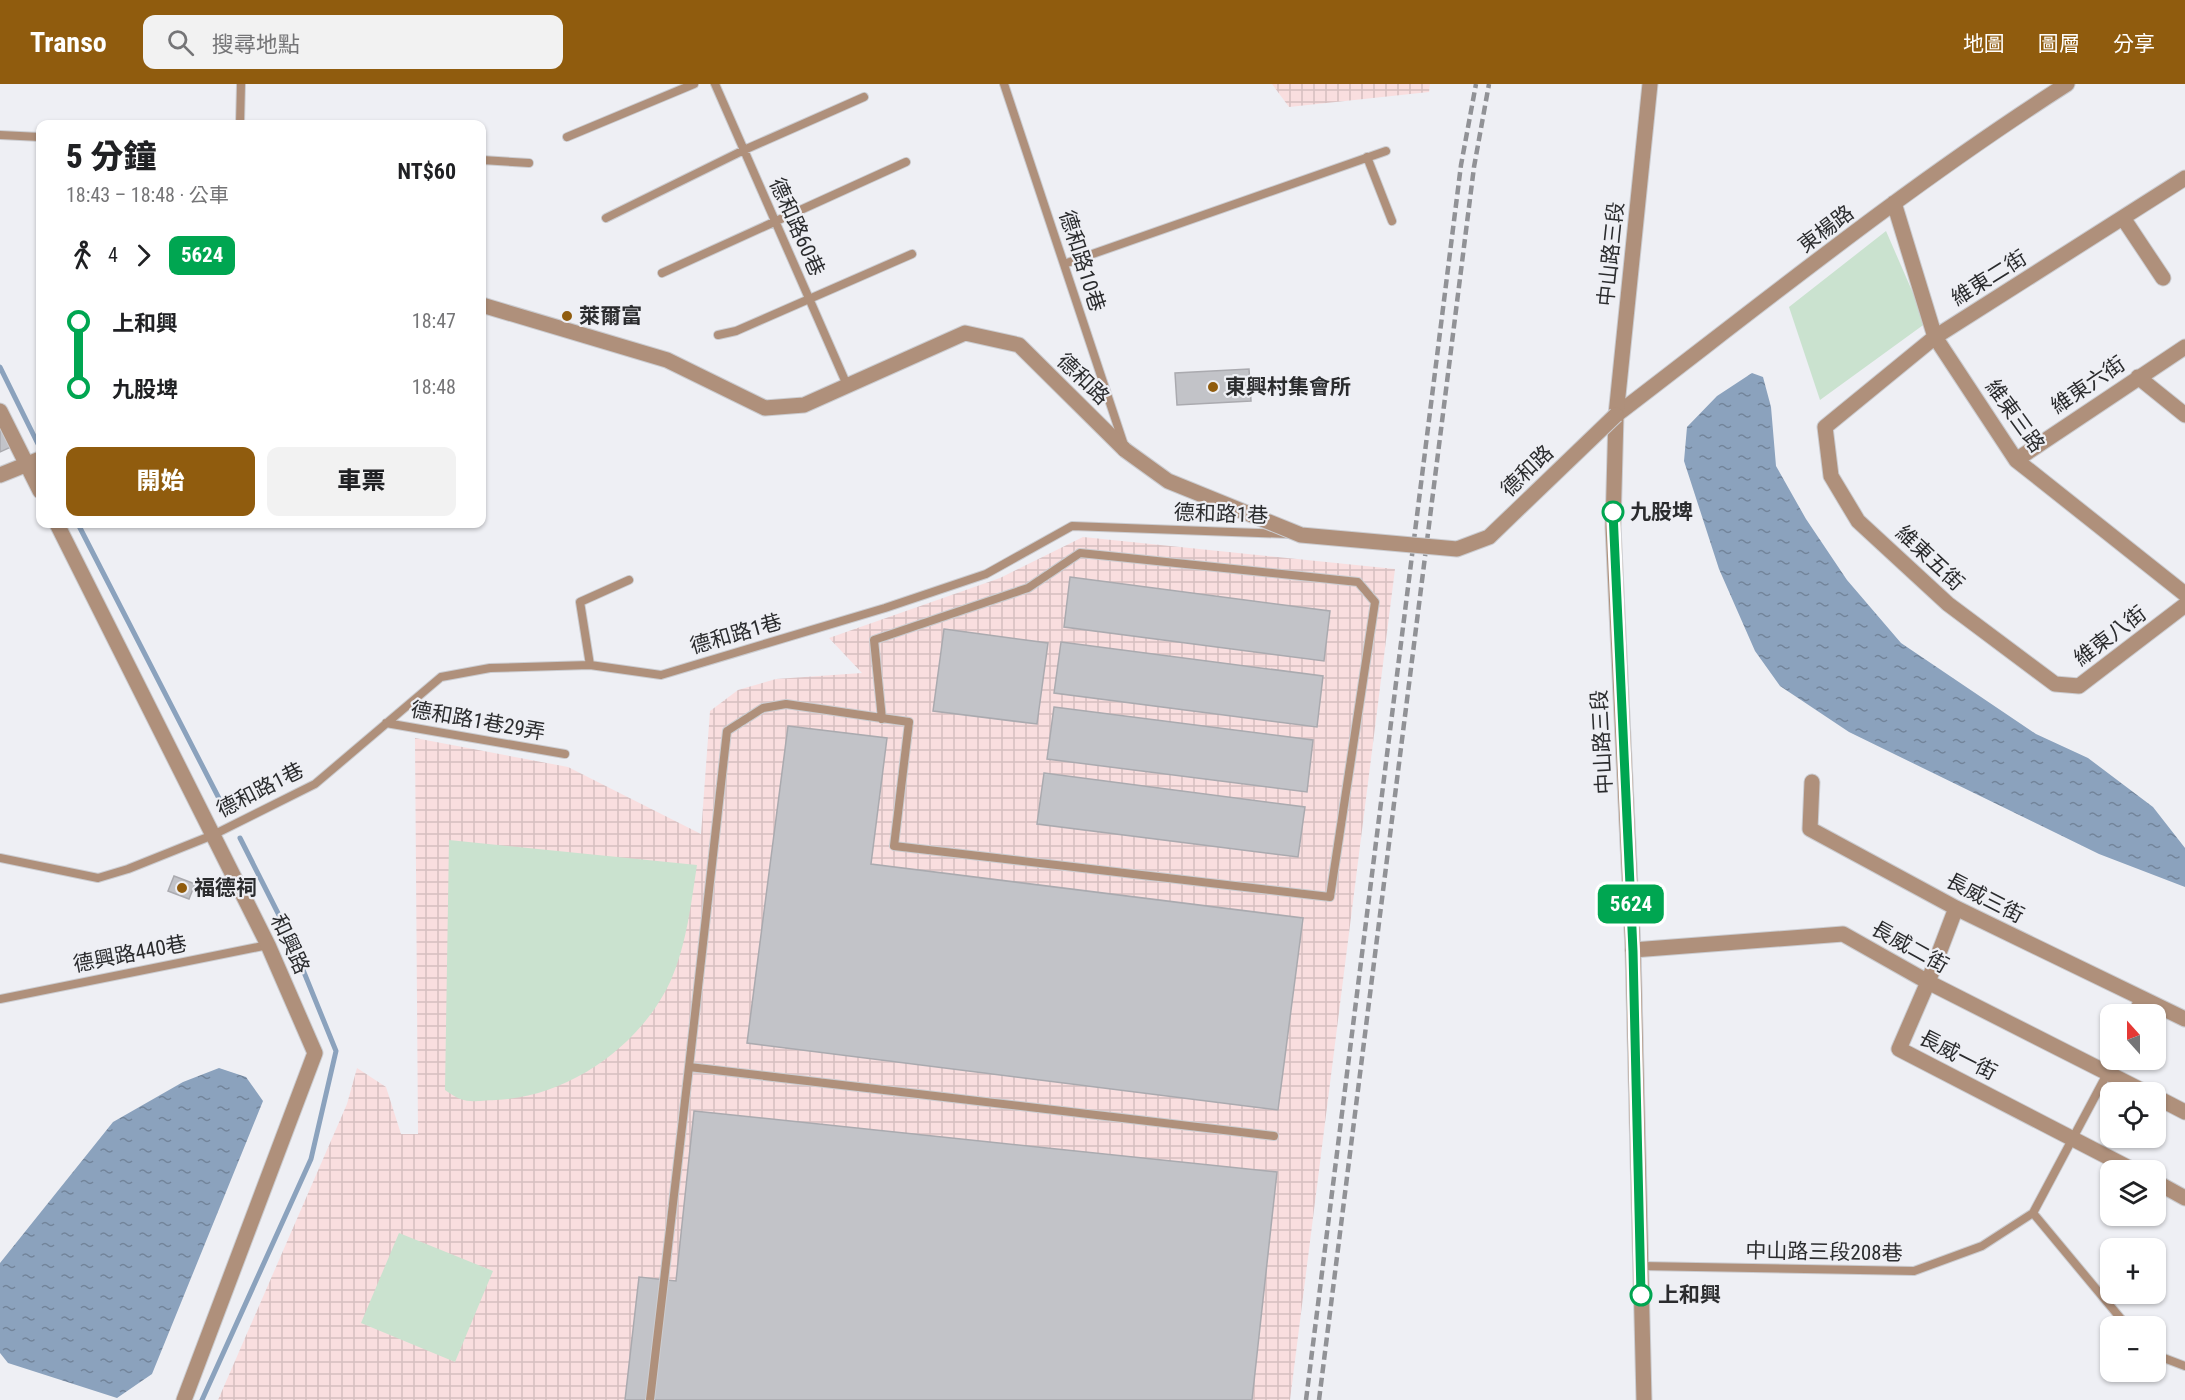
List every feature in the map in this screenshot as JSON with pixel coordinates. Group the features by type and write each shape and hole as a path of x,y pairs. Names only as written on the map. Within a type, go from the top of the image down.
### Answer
{"street":[{"name":"中山路三段","path":"1644,1400 1633,951 1613,527 1616,416 1650,84"},
{"name":"東楊路","path":"1616,416 1894,203 1993,131 2067,84"},
{"name":"維東二街","path":"1825,427 1935,337 2123,218 2183,184"},
{"name":"維東三路","path":"1894,203 1935,337 2016,460 2185,594"},
{"path":"2123,218 2163,278"},
{"name":"德和路","path":"486,306 667,360 765,408 804,405 965,333 1018,345 1125,450 1168,481 1301,535 1457,549 1489,537 1616,416"},
{"name":"維東六街","path":"2016,460 2138,376 2185,347"},
{"path":"2138,376 2185,415"},
{"path":"0,411 34,462 0,475"},
{"name":"維東五街","path":"1825,427 1831,476 1858,520 1948,604 2055,684"},
{"name":"和興路","path":"59,528 268,945 315,1053 184,1400"},
{"name":"維東八街","path":"2055,684 2079,686 2185,605"},
{"name":"長威三街","path":"1812,783 1810,829 1956,908 2185,1019"},
{"name":"長威一街","path":"1956,908 1899,1049 2115,1160"},
{"name":"長威二街","path":"1633,951 1843,934 1928,982 2125,1082"},
{"path":"2166,1102 2185,1112"},
{"path":"2166,1188 2185,1198"}],"lane":[{"path":"240,120 241,84"},
{"path":"567,137 694,84"},
{"name":"德和路60巷","path":"715,84 847,385"},
{"name":"德和路10巷","path":"1004,84 1125,450"},
{"path":"606,218 744,150 864,97"},
{"path":"0,135 36,137"},
{"path":"1064,264 1386,151"},
{"path":"1367,157 1392,221"},
{"path":"486,160 530,162"},
{"path":"662,273 906,162"},
{"path":"718,335 736,331 808,297 912,254"},
{"name":"德和路1巷","path":"0,858 98,878 128,870 213,835 315,784 441,676 490,668 590,665 661,675 885,608 986,573 1072,526 1301,535"},
{"path":"650,1400 727,731 764,708 786,704 909,723 894,846 1330,897 1375,602 1358,582 1080,553 1028,588 874,640 882,718"},
{"path":"590,665 580,602 629,580"},
{"name":"德和路1巷29弄","path":"386,723 565,754"},
{"name":"德興路440巷","path":"0,999 268,945"},
{"path":"2136,1004 2139,997"},
{"path":"689,1067 1274,1136"},
{"name":"中山路三段208巷","path":"1641,1266 1914,1271 1982,1246 2033,1213 2111,1070"},
{"path":"2033,1213 2119,1316"},
{"path":"2166,1359 2185,1366"}],"shaded area":[{"path":"1272,84 1430,84 1429,92 1289,107"},
{"path":"1083,537 1395,569 1290,1400 218,1400 347,1104 357,1068 386,1087 401,1134 418,1134 415,738 568,767 701,834 710,711 738,690 776,679 862,673 829,638 1000,578"}],"green space":[{"path":"1886,231 1926,323 1820,400 1789,307"},
{"path":"449,840 697,865 688,923 671,980 658,1004 641,1026 599,1064 550,1089 523,1097 474,1101 463,1100 445,1090"},
{"path":"399,1233 493,1271 455,1362 361,1323"}],"water":[{"path":"1752,373 1763,377 1771,407 1776,466 1806,519 1847,580 1901,643 2036,734 2088,758 2153,807 2185,848 2185,887 2099,854 1849,732 1780,686 1755,651 1719,569 1684,461 1687,427 1717,396"},
{"path":"219,1068 246,1077 263,1101 152,1374 117,1398 8,1363 0,1353 0,1263 113,1122 183,1082"}],"building":[{"name":"東興村集會所","path":"1249,369 1251,401 1177,405 1175,373"},
{"path":"0,426 11,447 0,452"},
{"path":"1070,577 1330,611 1324,661 1064,627"},
{"path":"944,629 1048,643 1037,724 933,711"},
{"path":"1061,642 1323,676 1317,727 1054,693"},
{"path":"1054,707 1313,740 1307,792 1047,759"},
{"path":"788,726 887,738 871,864 1303,918 1278,1110 747,1043"},
{"path":"1044,773 1305,807 1298,857 1037,824"},
{"name":"福德祠","path":"174,876 195,884 189,899 168,891"},
{"path":"694,1111 1277,1172 1252,1400 625,1400 639,1277 676,1281"}],"waterway":[{"path":"0,367 36,440"},
{"path":"80,528 226,812"},
{"path":"202,1400 311,1159 336,1051 288,933 240,838"}],"railway":[{"path":"1306,1400 1461,165 1476,84"},
{"path":"1319,1400 1474,167 1489,84"}],"bus line":[{"name":"5624","path":"1613,512 1633,951 1641,1295"}],"place":[{"name":"萊爾富","path":"567,316"},
{"name":"東興村集會所","path":"1213,387"},
{"name":"九股埤","path":"1613,512"},
{"name":"福德祠","path":"182,888"},
{"name":"上和興","path":"1641,1295"}]}
